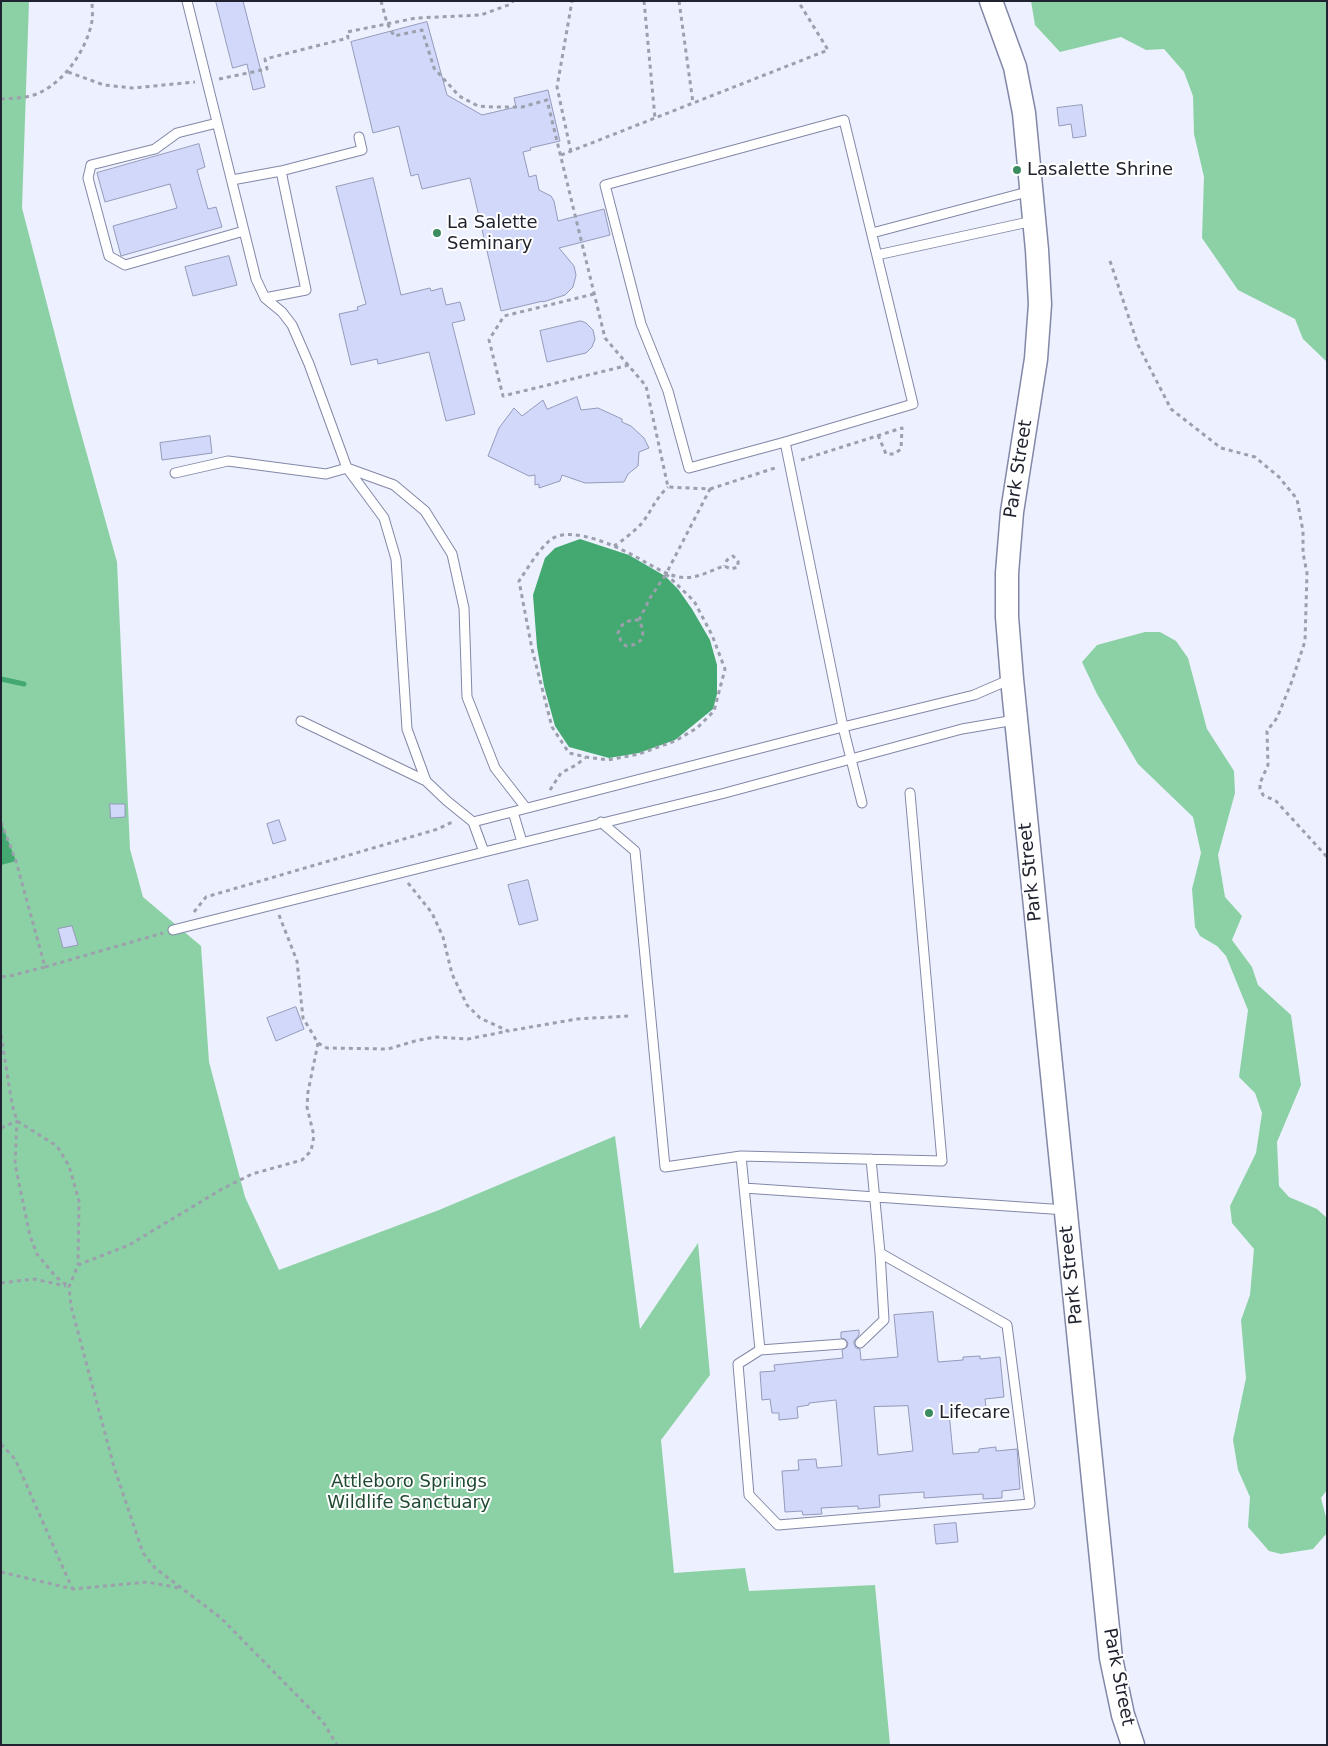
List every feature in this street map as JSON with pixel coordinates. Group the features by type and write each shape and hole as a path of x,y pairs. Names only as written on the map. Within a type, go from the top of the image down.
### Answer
{"main road":[{"name":"Park Street","path":"991,1 1015,67 1024,113 1035,220 1040,304 1036,359 1012,512 1007,573 1015,720 1111,1658 1123,1714 1133,1745"}],"lane":[{"path":"187,1 256,279 265,298 282,312 292,325 310,364 347,468 384,518 396,559 407,729 426,781"},
{"path":"844,120 877,256 913,404 689,468 668,391 641,324 605,185 844,120"},
{"path":"217,122 177,132 155,149 90,165 88,178 110,256 125,265 244,232"},
{"path":"232,180 281,171 362,150 359,137"},
{"path":"265,298 306,290 281,171"},
{"path":"872,234 1031,191"},
{"path":"877,256 1035,220"},
{"path":"785,442 844,727 862,803"},
{"path":"176,473 228,460 326,474 347,468 394,485 425,511 452,554 464,608 467,697 495,768 526,808"},
{"path":"473,822 974,695 1012,679"},
{"path":"173,930 601,822 725,793 962,729 1015,720"},
{"path":"301,721 426,781 473,822 484,852"},
{"path":"601,822 635,851 665,1168 741,1156 942,1160 910,793"},
{"path":"513,812 522,842"},
{"path":"741,1156 760,1350"},
{"path":"860,1343 884,1320 871,1159"},
{"path":"744,1188 1066,1210"},
{"path":"842,1344 760,1350 738,1364 749,1495 778,1525 1030,1504 1007,1325 880,1253"}],"path":[{"path":"1,99 24,97 42,92 68,72 87,35 92,20 92,1"},
{"path":"382,1 387,23 394,36 422,30 434,68 459,96 478,106 522,107 547,100 605,338 646,386 668,487"},
{"path":"68,72 104,85 133,88 207,81 267,69 265,59 348,38 347,32 416,18 481,15 511,4 513,1"},
{"path":"572,1 557,87 572,152"},
{"path":"644,1 655,118"},
{"path":"679,1 693,103"},
{"path":"561,155 828,50 798,1"},
{"path":"1110,261 1138,344 1171,409 1221,448 1255,457 1279,477 1296,499 1303,531 1303,553 1307,573 1305,641 1277,718 1267,731 1268,765 1260,782 1260,789 1263,795 1276,801 1327,857"},
{"path":"594,294 504,316 488,340 504,396 629,365"},
{"path":"613,546 625,539 641,524 658,496 668,487 710,489 878,435 902,428 901,449 894,454 886,454 878,435"},
{"path":"639,620 650,598 666,574 710,489"},
{"path":"581,534 629,552 666,574 694,601 712,635 725,669 714,711 697,728 676,741 639,754 608,760 586,758 569,753 552,727 532,649 520,581 534,559 550,540 566,535 581,534"},
{"path":"666,574 692,577 724,566 731,569 738,567 738,561 733,556 727,560 724,566"},
{"path":"639,620 643,628 640,642 633,646 626,646 621,641 618,633 621,625 625,622 639,620"},
{"path":"549,792 561,773 586,758"},
{"path":"1,822 16,861 45,967"},
{"path":"1,976 6,977 45,967 173,930 185,922 206,897 438,829 450,823 473,822"},
{"path":"400,873 432,913 443,937 452,974 467,1005 480,1018 508,1030"},
{"path":"275,904 297,961 303,1018 318,1043 327,1048 388,1049 415,1040 435,1037 468,1039 508,1030 577,1019 628,1016"},
{"path":"1,1035 12,1104 17,1121 15,1164 30,1236 37,1254 56,1277 69,1286"},
{"path":"78,1265 129,1245 222,1188 252,1174 302,1160 311,1151 314,1136 307,1107 308,1092 318,1043"},
{"path":"1,1128 17,1121"},
{"path":"17,1121 57,1146 69,1166 79,1202 78,1265 69,1286 71,1306 114,1467 143,1553 155,1568 221,1618 323,1722 337,1745"},
{"path":"1,1283 34,1279 69,1286"},
{"path":"1,1444 14,1458 72,1589"},
{"path":"1,1572 72,1589 147,1582 182,1589"}],"green space":[{"name":"Attleboro Springs Wildlife Sanctuary","path":"1,1 29,1 22,208 74,408 117,562 130,849 143,897 201,946 209,1062 245,1197 279,1270 439,1210 615,1136 640,1329 698,1243 710,1375 661,1440 674,1573 745,1568 749,1591 875,1585 890,1745 1,1745"},
{"path":"1031,1 1327,1 1327,362 1303,339 1295,319 1238,290 1202,238 1204,177 1194,134 1193,96 1184,72 1164,49 1146,50 1121,37 1060,52 1035,25"},
{"path":"1145,632 1160,632 1176,641 1188,658 1207,729 1234,771 1235,793 1218,855 1225,897 1242,916 1232,940 1252,967 1258,985 1291,1015 1301,1085 1277,1142 1279,1186 1289,1197 1317,1209 1327,1218 1327,1490 1321,1498 1327,1521 1327,1533 1313,1549 1281,1554 1269,1551 1248,1527 1250,1497 1238,1470 1233,1440 1246,1378 1241,1320 1250,1295 1254,1249 1232,1223 1230,1206 1256,1153 1262,1113 1255,1093 1239,1077 1248,1010 1226,956 1217,946 1200,936 1195,927 1192,889 1201,853 1193,817 1138,764 1097,694 1082,662 1097,645"}],"shaded area":[{"path":"580,539 629,555 665,576 678,589 710,640 717,665 717,694 713,709 675,740 639,753 609,758 569,747 555,726 544,686 537,647 533,595 545,558 555,548"},
{"path":"1,822 16,861 1,865"}],"building":[{"path":"216,1 243,1 265,87 253,90 247,64 233,68"},
{"path":"427,22 447,95 482,115 516,107 514,98 548,90 560,141 530,148 531,150 523,152 529,177 536,175 539,190 551,196 554,201 558,221 604,209 610,235 559,248 574,266 576,275 573,287 565,295 501,311 470,178 422,189 418,174 411,176 399,126 373,133 351,42"},
{"path":"1082,105 1086,136 1073,138 1071,124 1059,126 1057,108"},
{"path":"199,144 205,167 197,170 208,209 216,207 222,227 121,256 113,226 177,208 170,184 105,202 97,173"},
{"path":"373,178 401,295 430,288 431,291 442,288 446,305 460,302 465,320 452,323 475,414 446,421 429,352 378,364 377,359 351,365 339,314 358,310 357,307 366,304 336,187"},
{"path":"229,256 237,285 193,296 185,267"},
{"path":"581,321 593,330 595,339 592,347 586,353 547,362 540,331"},
{"path":"577,397 581,410 598,408 622,419 622,422 631,426 644,438 649,448 639,452 638,466 628,474 624,482 585,483 562,475 560,481 539,488 539,484 535,485 535,475 529,476 488,456 499,428 514,408 522,416 543,400 547,409"},
{"path":"210,436 212,453 162,460 160,443"},
{"path":"110,804 125,804 125,817 111,818"},
{"path":"279,820 286,840 273,844 267,824"},
{"path":"528,880 538,920 519,925 508,885"},
{"path":"72,926 78,945 63,948 58,929"},
{"path":"296,1007 304,1029 276,1041 267,1018"},
{"name":"Lifecare","path":"933,1312 938,1362 963,1360 963,1357 980,1356 980,1359 1000,1357 1004,1397 985,1399 986,1408 949,1412 953,1454 979,1452 979,1449 996,1447 996,1451 1017,1449 1020,1489 1002,1491 1002,1498 983,1499 983,1494 924,1498 924,1492 879,1495 880,1507 858,1509 858,1506 821,1508 822,1514 803,1515 802,1511 785,1512 782,1471 799,1470 798,1460 816,1459 817,1468 842,1466 836,1400 809,1403 809,1405 797,1407 798,1418 779,1420 779,1413 772,1413 770,1399 762,1400 760,1372 775,1371 774,1365 843,1358 842,1350 847,1347 848,1343 845,1339 841,1338 841,1332 859,1330 859,1335 854,1344 856,1348 860,1349 861,1360 898,1357 894,1315","holes":["908,1406 913,1451 878,1455 874,1407"]},
{"path":"956,1523 958,1542 936,1544 934,1525"}],"waterway":[{"path":"1,679 24,684"}],"place":[{"name":"Lasalette Shrine","path":"1017,170"},
{"name":"La Salette Seminary","path":"437,233"},
{"name":"Lifecare","path":"929,1413"}]}
